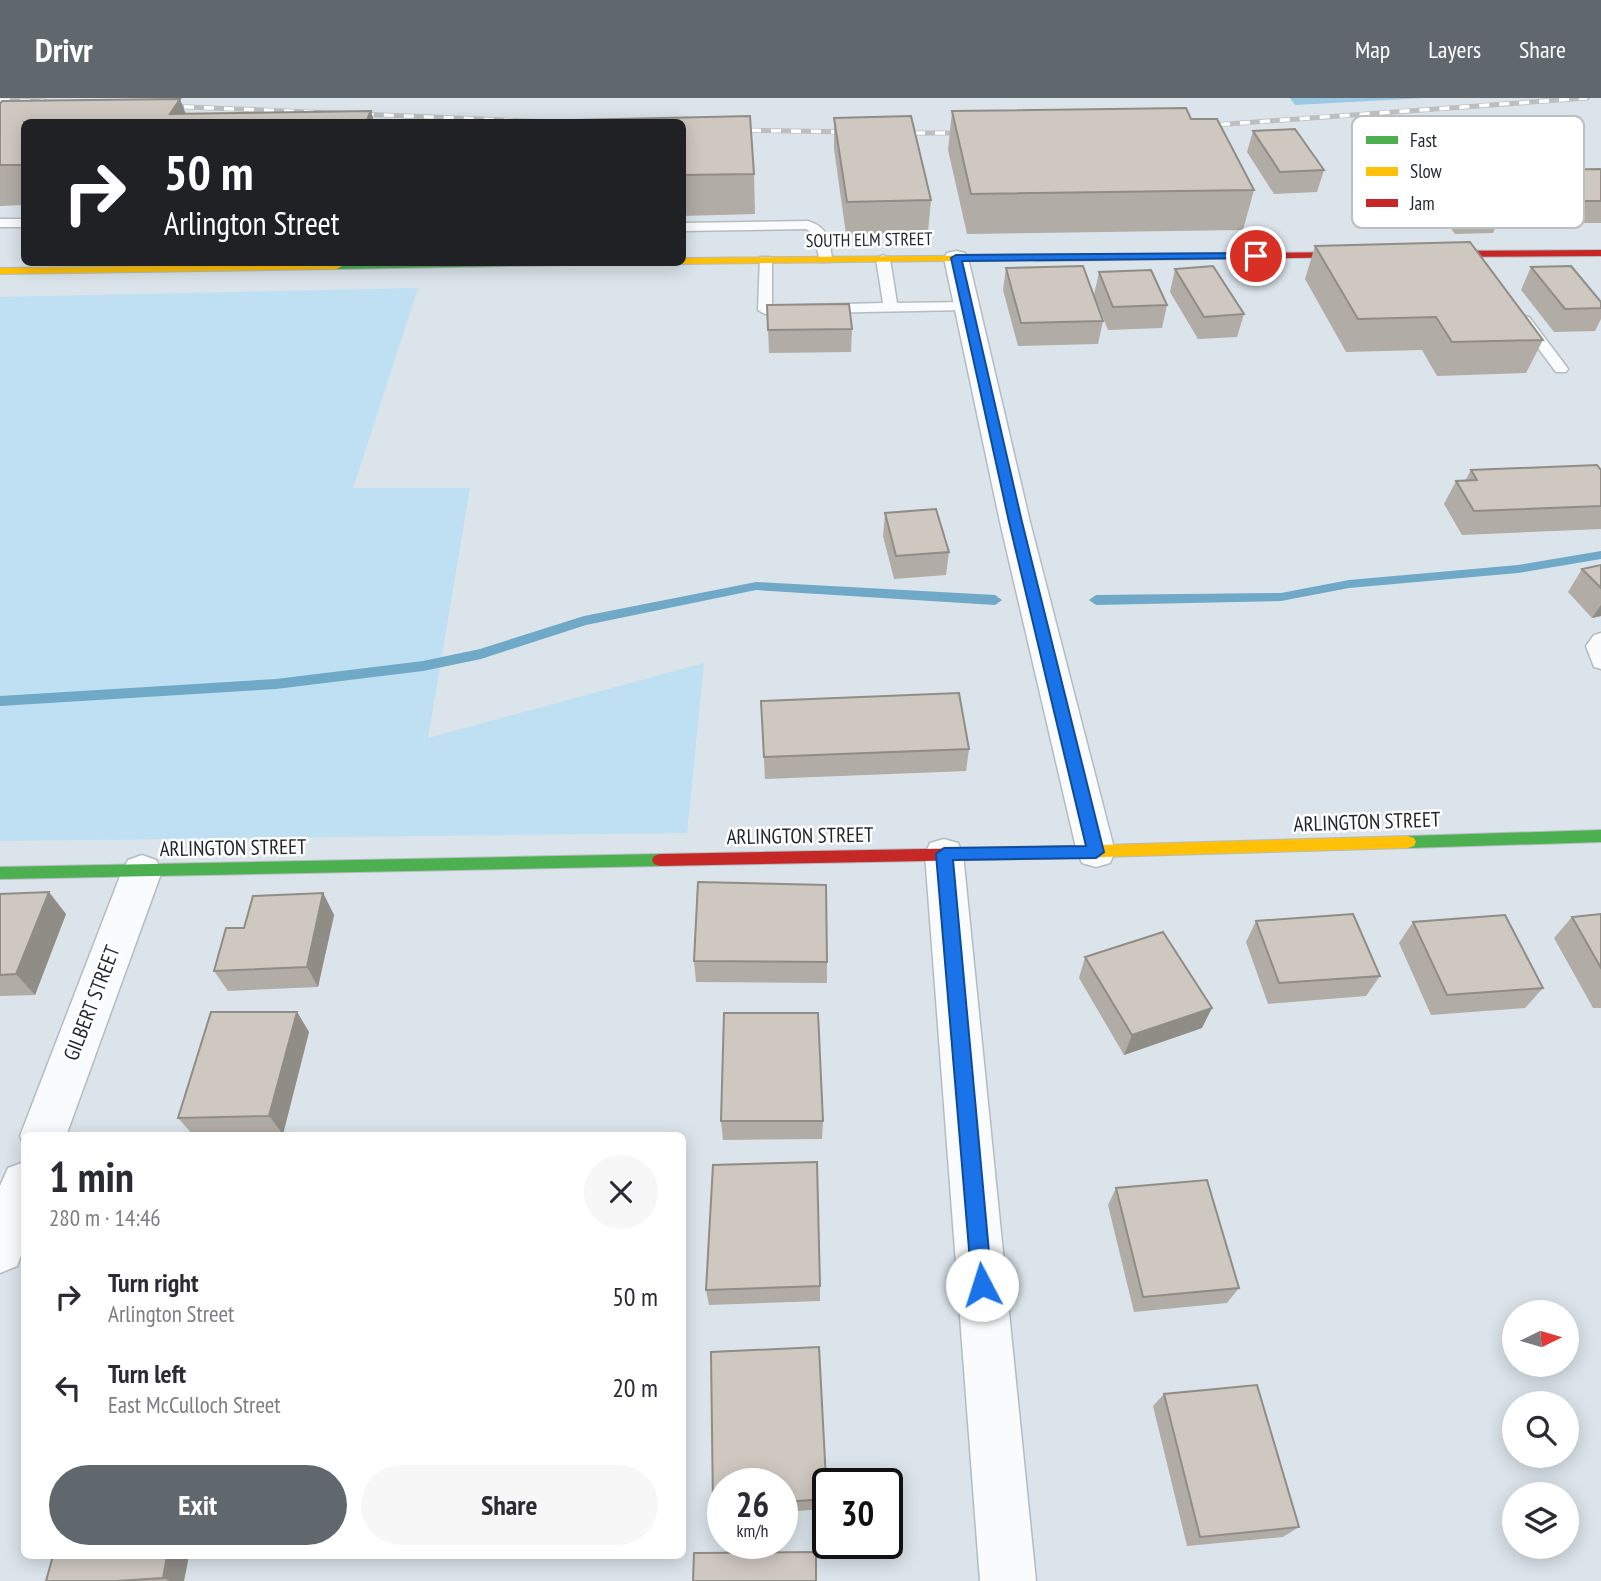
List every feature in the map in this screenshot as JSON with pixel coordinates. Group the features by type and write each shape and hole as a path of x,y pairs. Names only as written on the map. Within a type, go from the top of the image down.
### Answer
{"street":[{"path":"1418,254 1601,253"},
{"name":"SOUTH ELM STREET","path":"686,261 1376,255"},
{"path":"956,258 1096,852"},
{"path":"0,271 97,266"},
{"name":"ARLINGTON STREET","path":"0,873 1096,852 1601,836"},
{"path":"944,854 1008,1581"},
{"name":"GILBERT STREET","path":"44,1132 142,870"},
{"path":"0,1249 21,1192"}],"lane":[{"path":"0,223 21,223"},
{"path":"686,227 808,225 822,233 825,260"},
{"path":"1474,254 1488,272"},
{"path":"883,259 891,308"},
{"path":"765,260 765,310 966,306"},
{"path":"1516,310 1561,369"},
{"path":"1601,639 1595,646 1601,662"}],"shaded area":[{"path":"1290,98 1424,98 1295,105"},
{"path":"418,288 353,488 470,488 428,738 704,663 687,833 0,841 0,297"}],"building":[{"path":"180,99 170,114 371,111 367,119 21,119 21,165 0,165 2,101"},
{"path":"1186,108 1191,119 1217,119 1254,190 971,194 952,111"},
{"path":"750,116 754,174 686,175 686,119 619,119"},
{"path":"911,116 931,200 847,202 834,118"},
{"path":"1295,129 1324,170 1280,172 1253,131"},
{"path":"1584,169 1601,170 1601,201 1584,201"},
{"path":"1470,242 1543,340 1452,342 1436,317 1358,319 1315,246"},
{"path":"1083,266 1103,321 1021,323 1006,268"},
{"path":"1213,266 1244,314 1204,317 1175,269"},
{"path":"1571,266 1601,302 1601,308 1565,309 1531,267"},
{"path":"1151,270 1167,305 1113,307 1099,272"},
{"path":"849,304 852,329 768,330 767,305"},
{"path":"1597,465 1601,470 1601,506 1474,511 1456,481 1477,480 1471,470"},
{"path":"936,509 949,552 896,556 885,513"},
{"path":"1601,565 1601,588 1582,569"},
{"path":"959,693 969,749 764,757 761,701"},
{"path":"698,882 826,885 827,962 694,961"},
{"path":"49,892 16,974 0,975 0,894"},
{"path":"323,893 307,967 214,971 226,928 244,928 253,896"},
{"path":"1353,914 1380,976 1279,983 1256,921"},
{"path":"1601,914 1601,968 1572,917"},
{"path":"1505,915 1543,988 1447,995 1413,922"},
{"path":"1163,932 1212,1008 1132,1035 1085,957"},
{"path":"211,1012 297,1012 269,1116 178,1118"},
{"path":"724,1013 818,1013 823,1121 721,1121"},
{"path":"817,1162 820,1286 706,1290 713,1165"},
{"path":"1207,1180 1239,1288 1143,1297 1116,1188"},
{"path":"819,1347 825,1468 812,1468 812,1500 798,1501 798,1468 713,1468 711,1352"},
{"path":"1257,1385 1299,1527 1200,1537 1164,1394"},
{"path":"798,1552 812,1552 812,1559 816,1559 816,1581 693,1581 694,1553 707,1553 707,1559 798,1559"},
{"path":"52,1559 166,1559 163,1578 46,1581"}],"waterway":[{"path":"1096,600 1281,597 1349,584 1518,569 1601,555"},
{"path":"0,701 276,684 423,666 481,654 584,621 756,586 995,600"}],"railway":[{"path":"1200,126 1587,98"},
{"path":"0,100 45,101"},
{"path":"164,106 479,119"},
{"path":"731,130 853,132"},
{"path":"895,133 969,133"}],"traffic: fast":[{"path":"1408,842 1601,836"},
{"path":"0,873 660,860"}],"traffic: slow":[{"path":"686,261 1035,258"},
{"path":"0,271 337,266"},
{"path":"1035,853 1408,842"}],"traffic: jam":[{"path":"1428,254 1601,253"},
{"path":"1035,258 1364,255"},
{"path":"660,860 1035,853"}],"route":[{"path":"982,1285 944,854 1096,852 1015,522 956,258 1256,256"}]}
